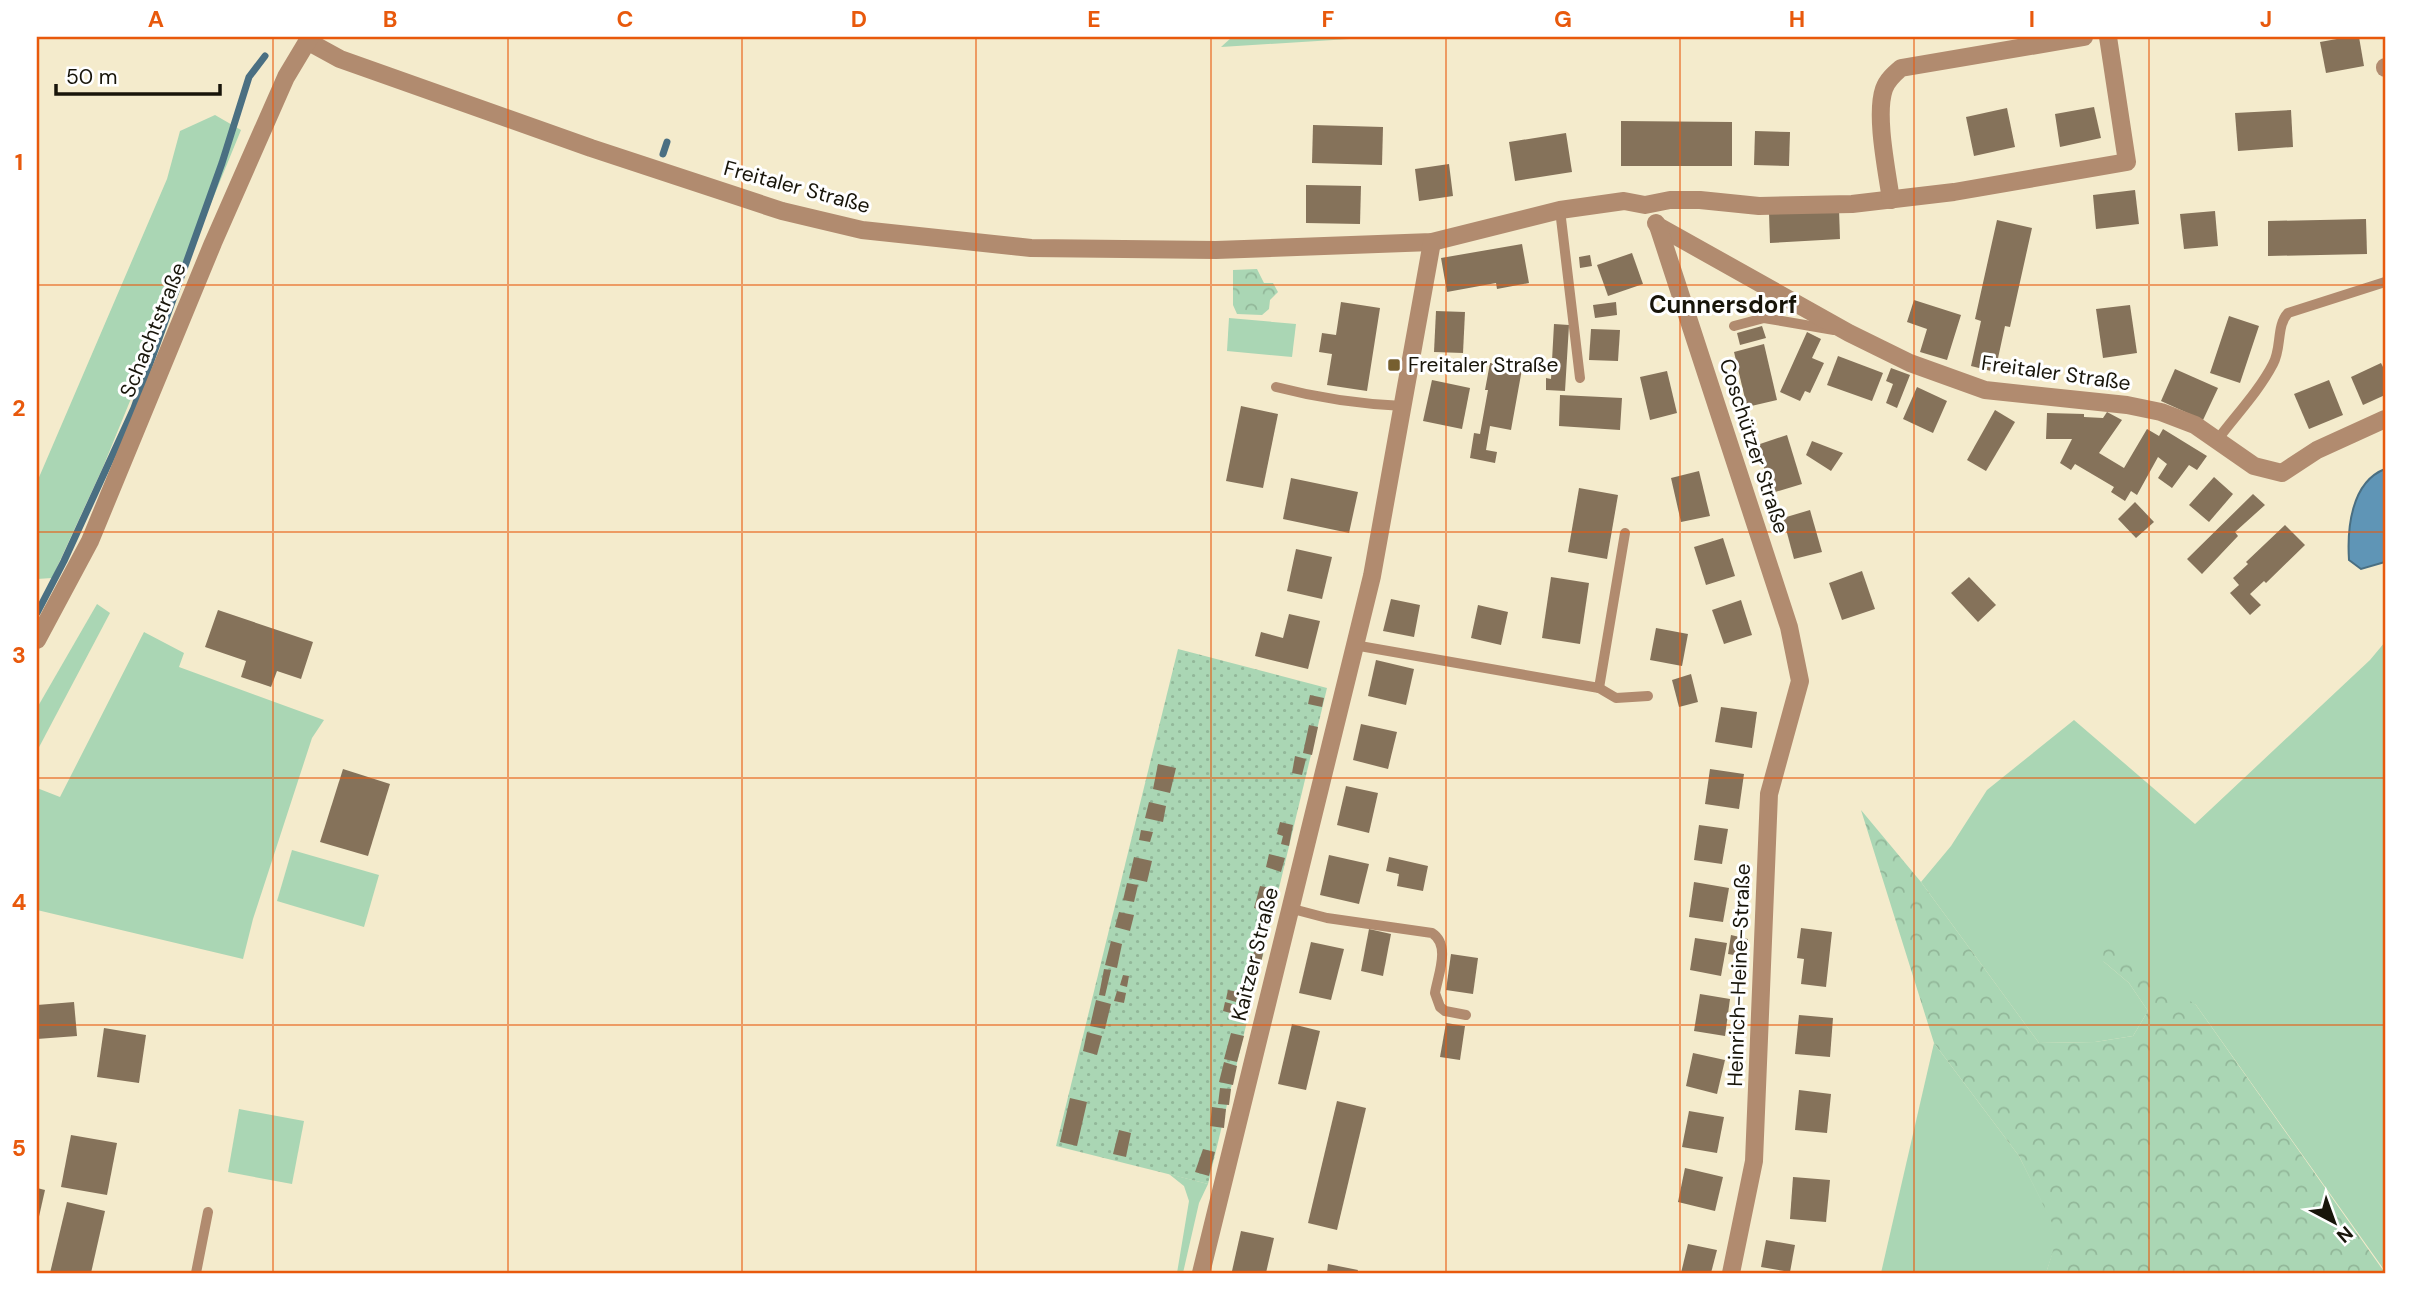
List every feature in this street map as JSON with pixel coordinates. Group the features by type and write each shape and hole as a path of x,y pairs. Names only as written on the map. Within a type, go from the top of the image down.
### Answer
{"street":[{"path":"1891,200 1881,114 1883,90 1890,77 1901,68 2084,37"},
{"path":"1645,205 1670,200 1759,206 1852,204 1954,192 2127,162 2108,37"},
{"name":"Freitaler Straße","path":"310,39 340,59 591,148 782,211 862,230 1031,248 1117,250 1216,250 1432,242 1560,210 1623,201 1645,205 1658,226 1849,333 1910,363 1985,390 2127,405 2161,412 2195,425 2254,466 2282,472 2317,450 2385,419"},
{"name":"Schachtstraße","path":"37,640 90,541 213,243 286,77 310,39"},
{"name":"Coschützer Straße","path":"1658,226 1789,626 1800,681"},
{"name":"Kaitzer Straße","path":"1201,1273 1372,576 1432,242"},
{"name":"Heinrich-Heine-Straße","path":"1731,1273 1754,1161 1769,794 1800,681"}],"lane":[{"path":"1560,210 1580,378"},
{"path":"2218,439 2274,363 2280,343 2281,325 2288,313 2385,282"},
{"path":"1734,326 1764,318 1849,333"},
{"path":"1276,387 1319,398 1403,406"},
{"path":"1599,688 1625,533"},
{"path":"1354,645 1599,688 1616,698 1648,696"},
{"path":"1289,908 1327,918 1432,933 1438,937 1443,950 1436,1000 1445,1011 1466,1014"},
{"path":"196,1273 208,1212"}],"green space":[{"path":"1232,37 1381,37 1221,47"},
{"path":"215,115 241,130 103,467 52,578 37,579 37,482 167,179 180,131"},
{"path":"1257,269 1264,283 1273,283 1278,292 1270,300 1269,309 1262,315 1237,314 1233,305 1233,270"},
{"path":"1229,318 1296,324 1292,357 1227,351"},
{"path":"97,604 110,613 37,751 37,708"},
{"path":"144,632 184,653 179,667 324,720 312,738 253,919 243,959 37,910 37,788 60,797"},
{"path":"2385,642 2385,1271 2196,1005 2103,961 2129,983 2148,1011 2133,1036 2095,1042 2039,1043 1921,882 1951,846 1987,790 2074,720 2195,824 2370,660"},
{"path":"1178,649 1327,688 1208,1184 1056,1146"},
{"path":"1861,810 1921,882 2039,1043 2095,1042 2133,1036 2148,1011 2129,983 2103,961 2104,943 2196,1005 2385,1273 2046,1273 2058,1235 2019,1156 1934,1043"},
{"path":"292,850 379,875 364,927 277,901"},
{"path":"1934,1043 2019,1156 2059,1235 2046,1273 1881,1273"},
{"path":"239,1109 304,1121 292,1184 228,1172"},
{"path":"1169,1174 1208,1184 1199,1203 1183,1273 1177,1273 1189,1201 1184,1186"}],"water":[{"path":"2385,469 2385,562 2361,569 2349,560 2349,535 2354,508 2365,484"}],"building":[{"path":"2359,37 2364,66 2326,73 2320,42"},
{"path":"2094,107 2101,138 2060,147 2055,114"},
{"path":"2007,108 2015,147 1974,156 1966,117"},
{"path":"2291,110 2293,147 2238,151 2235,113"},
{"path":"1621,121 1732,122 1732,166 1621,166"},
{"path":"1313,125 1383,127 1382,165 1312,163"},
{"path":"1755,131 1790,132 1789,166 1754,165"},
{"path":"1566,133 1572,172 1515,181 1509,142"},
{"path":"1449,164 1453,196 1419,201 1415,169"},
{"path":"1306,185 1361,186 1360,224 1306,223"},
{"path":"2135,190 2139,224 2096,229 2093,195"},
{"path":"1839,209 1840,239 1770,243 1769,213"},
{"path":"2215,211 2218,246 2184,249 2180,214"},
{"path":"2366,219 2367,254 2268,256 2268,221"},
{"path":"1997,220 2032,228 2010,327 2005,326 1995,372 1971,366 1981,321 1975,319"},
{"path":"1522,244 1529,283 1497,289 1496,283 1447,292 1441,258"},
{"path":"1632,253 1643,284 1608,296 1597,265"},
{"path":"1590,255 1592,266 1580,268 1579,257"},
{"path":"1914,300 1961,315 1947,360 1920,352 1927,329 1907,322"},
{"path":"1341,302 1380,308 1367,391 1327,385 1332,354 1319,352 1322,333 1336,335"},
{"path":"1616,302 1617,315 1595,318 1593,305"},
{"path":"2130,305 2137,353 2103,358 2096,309"},
{"path":"1436,311 1465,312 1463,353 1434,352"},
{"path":"2229,316 2259,326 2240,383 2210,373"},
{"path":"1554,324 1569,325 1565,391 1546,390 1546,378 1551,379"},
{"path":"1762,326 1766,338 1740,345 1737,333"},
{"path":"1591,329 1620,330 1618,361 1589,360"},
{"path":"1807,332 1821,339 1812,358 1824,363 1810,393 1805,391 1800,401 1780,392"},
{"path":"1764,344 1777,400 1747,407 1734,352"},
{"path":"1838,356 1883,373 1872,401 1827,385"},
{"path":"1490,363 1522,369 1511,430 1490,426 1486,450 1497,452 1495,463 1470,458 1474,433 1480,434"},
{"path":"2381,363 2385,371 2385,395 2363,405 2351,377"},
{"path":"1891,368 1910,375 1897,408 1886,403 1893,384 1886,381"},
{"path":"2175,369 2218,388 2203,420 2161,401"},
{"path":"1667,371 1677,413 1650,420 1640,377"},
{"path":"1432,380 1470,388 1462,429 1423,421"},
{"path":"2329,380 2343,415 2309,429 2294,394"},
{"path":"1917,387 1947,401 1933,433 1903,419"},
{"path":"1560,395 1622,398 1620,430 1559,426"},
{"path":"1241,406 1278,414 1263,488 1226,481"},
{"path":"1995,410 2015,422 1986,471 1967,460"},
{"path":"2107,412 2122,420 2099,453 2124,468 2147,429 2159,436 2163,429 2207,456 2197,470 2189,465 2172,488 2158,478 2167,464 2158,457 2137,495 2131,491 2125,501 2111,492 2114,487 2075,464 2071,470 2060,463 2072,439 2046,439 2047,413 2084,414 2084,417 2103,418"},
{"path":"1787,435 1802,484 1772,493 1757,445"},
{"path":"1812,441 1843,453 1831,471 1806,455"},
{"path":"1699,471 1710,516 1681,522 1671,478"},
{"path":"2214,477 2233,494 2209,522 2189,505"},
{"path":"1291,478 1358,492 1349,533 1283,519"},
{"path":"1579,488 1618,495 1607,559 1568,552"},
{"path":"2253,494 2265,505 2235,532 2238,536 2202,574 2187,559"},
{"path":"2135,502 2154,522 2136,538 2118,519"},
{"path":"1810,510 1822,552 1794,559 1783,518"},
{"path":"2285,525 2305,545 2266,583 2264,581 2250,594 2261,605 2250,615 2230,593 2239,585 2233,578"},
{"path":"1723,538 1735,576 1706,585 1694,547"},
{"path":"1296,549 1332,557 1322,599 1287,591"},
{"path":"1862,571 1875,609 1842,620 1829,583"},
{"path":"1551,577 1589,583 1580,644 1542,638"},
{"path":"1969,577 1996,605 1978,622 1951,593"},
{"path":"1391,599 1420,605 1414,637 1383,631"},
{"path":"1741,600 1752,635 1724,644 1712,610"},
{"path":"1478,605 1508,612 1501,645 1471,638"},
{"path":"218,610 313,642 301,679 277,671 271,687 241,677 246,661 205,647"},
{"path":"1289,614 1320,621 1308,669 1255,656 1261,632 1283,638"},
{"path":"1656,628 1688,634 1682,666 1650,660"},
{"path":"1376,660 1414,669 1406,705 1368,696"},
{"path":"1691,674 1698,702 1679,707 1672,680"},
{"path":"1310,695 1324,698 1322,707 1308,704"},
{"path":"1721,707 1757,712 1752,748 1715,742"},
{"path":"1361,724 1397,732 1388,769 1353,760"},
{"path":"1309,725 1318,727 1312,755 1303,753"},
{"path":"1295,756 1306,759 1302,775 1292,773"},
{"path":"1158,764 1176,768 1170,793 1153,789"},
{"path":"343,769 390,784 368,856 320,842"},
{"path":"1710,769 1744,774 1739,809 1705,804"},
{"path":"1346,786 1378,793 1369,833 1337,825"},
{"path":"1149,802 1166,806 1163,822 1145,818"},
{"path":"1280,822 1293,825 1289,846 1281,844 1283,836 1277,834"},
{"path":"1699,825 1728,829 1722,864 1694,860"},
{"path":"1141,830 1153,832 1150,842 1139,840"},
{"path":"1269,854 1285,858 1281,872 1266,867"},
{"path":"1329,855 1369,864 1359,904 1320,895"},
{"path":"1134,857 1152,861 1147,882 1129,878"},
{"path":"1389,857 1428,866 1423,891 1397,886 1399,874 1386,871"},
{"path":"1694,882 1729,888 1723,922 1689,917"},
{"path":"1127,883 1138,885 1134,902 1123,900"},
{"path":"1260,886 1277,889 1271,912 1254,908"},
{"path":"1119,912 1134,915 1130,931 1115,927"},
{"path":"1259,919 1269,922 1266,932 1256,929"},
{"path":"1801,928 1832,932 1826,987 1801,984 1804,959 1797,958"},
{"path":"1369,929 1391,934 1383,976 1361,971"},
{"path":"1731,935 1748,939 1745,957 1728,954"},
{"path":"1695,938 1727,943 1721,976 1690,970"},
{"path":"1111,941 1122,944 1117,968 1105,965"},
{"path":"1311,942 1344,949 1331,1000 1299,993"},
{"path":"1255,946 1264,948 1261,963 1252,961"},
{"path":"1451,954 1478,958 1473,994 1446,990"},
{"path":"1104,969 1111,970 1105,996 1099,995"},
{"path":"1123,975 1129,976 1127,987 1120,985"},
{"path":"1228,990 1238,992 1236,1002 1226,999"},
{"path":"1117,991 1126,993 1124,1003 1114,1001"},
{"path":"1700,994 1730,999 1725,1036 1694,1031"},
{"path":"1096,1000 1111,1004 1105,1029 1090,1026"},
{"path":"74,1002 77,1036 37,1039 37,1005"},
{"path":"1225,1002 1236,1005 1234,1014 1223,1011"},
{"path":"1799,1015 1833,1018 1830,1057 1795,1054"},
{"path":"1446,1023 1465,1026 1460,1060 1440,1057"},
{"path":"1292,1024 1320,1031 1306,1090 1278,1084"},
{"path":"104,1028 146,1035 139,1083 97,1077"},
{"path":"1087,1032 1102,1036 1097,1055 1083,1051"},
{"path":"1231,1033 1244,1036 1237,1062 1224,1059"},
{"path":"1693,1053 1725,1060 1717,1094 1686,1086"},
{"path":"1224,1062 1237,1066 1233,1085 1219,1082"},
{"path":"1220,1088 1231,1089 1229,1105 1218,1104"},
{"path":"1799,1090 1831,1094 1827,1133 1795,1130"},
{"path":"1070,1098 1087,1102 1077,1146 1060,1142"},
{"path":"1337,1101 1366,1108 1337,1230 1308,1223"},
{"path":"1212,1107 1226,1109 1224,1128 1210,1126"},
{"path":"1689,1111 1724,1117 1717,1153 1682,1147"},
{"path":"1119,1130 1131,1133 1126,1157 1113,1154"},
{"path":"71,1135 117,1143 107,1195 61,1187"},
{"path":"1203,1149 1215,1152 1209,1176 1195,1172"},
{"path":"1685,1168 1723,1177 1715,1211 1678,1202"},
{"path":"1793,1177 1830,1180 1826,1222 1790,1219"},
{"path":"37,1188 45,1190 38,1221 37,1221"},
{"path":"67,1202 105,1211 91,1273 50,1273"},
{"path":"1241,1231 1274,1238 1266,1273 1232,1271"},
{"path":"1766,1240 1795,1245 1790,1272 1761,1267"},
{"path":"1688,1244 1717,1250 1711,1273 1681,1273"},
{"path":"1328,1264 1358,1270 1357,1273 1327,1273"}],"waterway":[{"path":"37,613 64,561 134,408 222,163 249,77 265,56"},
{"path":"663,154 667,142"}],"place":[{"name":"Freitaler Straße","path":"1394,365"}],"district":[{"name":"Cunnersdorf","path":"1723,305"}]}
